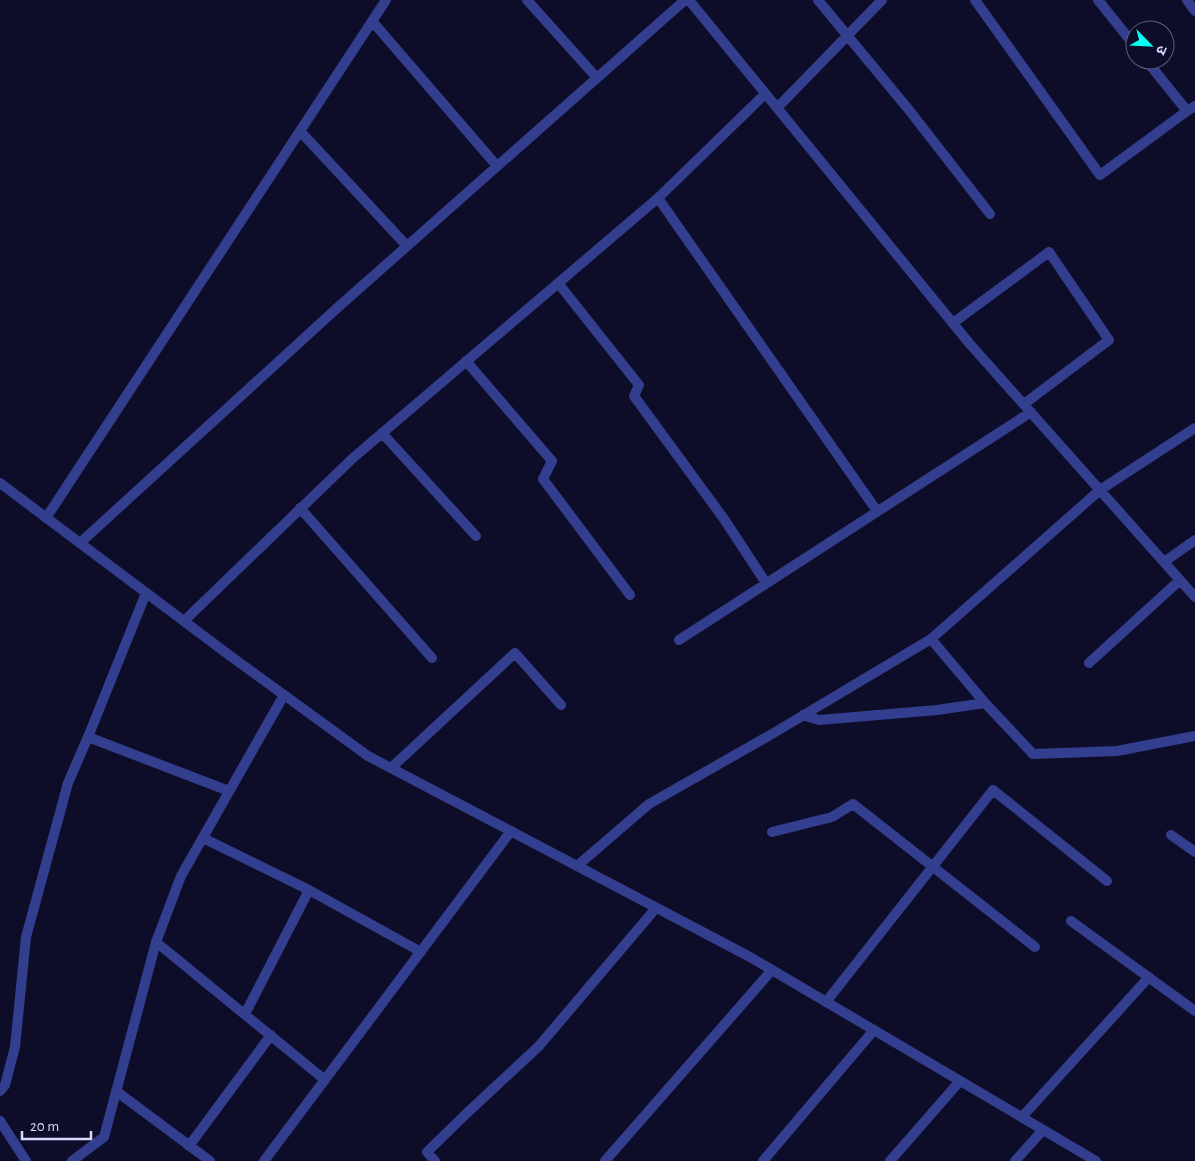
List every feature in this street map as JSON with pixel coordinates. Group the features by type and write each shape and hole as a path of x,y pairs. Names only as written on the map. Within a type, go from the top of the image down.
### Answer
{"street":[{"path":"46,518 386,0"},
{"path":"527,0 597,78"},
{"path":"80,543 336,309 685,0"},
{"path":"689,0 953,322 1195,598"},
{"path":"818,0 909,110 990,214"},
{"path":"777,108 882,0"},
{"path":"975,0 1100,175 1191,108 1155,70"},
{"path":"1098,0 1125,34"},
{"path":"1187,0 1195,10"},
{"path":"372,21 497,166"},
{"path":"184,621 353,458 658,198 765,94"},
{"path":"300,131 407,246"},
{"path":"658,198 877,511"},
{"path":"679,640 877,511 1027,408 1109,340 1049,252 953,322"},
{"path":"558,283 639,385 634,396 724,519 766,583"},
{"path":"466,361 552,461 543,479 630,595"},
{"path":"577,866 649,804 931,639 1100,490 1195,428"},
{"path":"382,433 476,536"},
{"path":"0,483 284,696 368,756 750,957 1096,1161"},
{"path":"300,508 432,658"},
{"path":"1164,562 1195,540"},
{"path":"1090,663 1180,580"},
{"path":"0,1091 5,1085 15,1046 26,937 68,783 146,593"},
{"path":"931,639 985,703 1033,754 1117,751 1195,736"},
{"path":"391,768 515,653 561,705"},
{"path":"72,1161 104,1137 156,942 181,876 284,696"},
{"path":"803,715 819,720 937,710 985,703"},
{"path":"88,736 229,791"},
{"path":"826,1002 993,790 1107,881"},
{"path":"772,832 832,817 853,804 1035,947"},
{"path":"264,1161 511,832"},
{"path":"1171,835 1195,852"},
{"path":"203,838 308,890 421,952"},
{"path":"245,1014 308,890"},
{"path":"436,1161 427,1152 467,1112 539,1046 656,908"},
{"path":"1071,920 1195,1011"},
{"path":"156,942 325,1080"},
{"path":"606,1161 772,970"},
{"path":"1022,1117 1149,978"},
{"path":"763,1161 874,1030"},
{"path":"189,1146 271,1035"},
{"path":"890,1161 960,1081"},
{"path":"116,1091 210,1161"},
{"path":"0,1121 26,1161"},
{"path":"1015,1161 1043,1130"}]}
